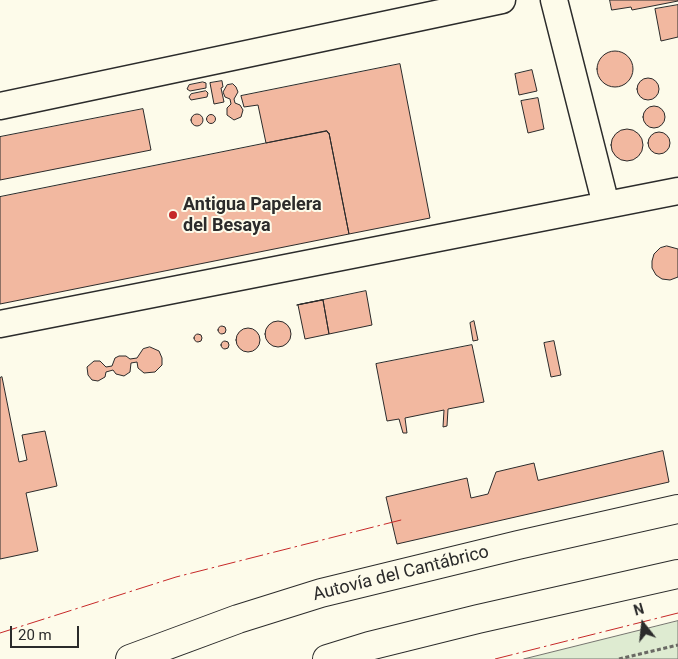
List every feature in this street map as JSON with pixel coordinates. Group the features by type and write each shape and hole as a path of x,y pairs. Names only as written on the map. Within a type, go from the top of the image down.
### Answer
{"highway":[{"name":"Autovía del Cantábrico","path":"130,659 238,619 321,593 518,545 678,510"},
{"path":"327,659 369,646 478,619 678,574"}],"lane":[{"path":"0,106 502,0"},
{"path":"554,0 606,205"},
{"path":"0,324 678,192"}],"path":[{"path":"619,659 678,645"}],"green space":[{"path":"678,621 678,659 524,659"}],"building":[{"path":"610,0 678,1 632,10 631,7 612,10"},
{"path":"678,5 678,37 661,41 655,9"},
{"path":"615,51 628,56 633,69 628,82 615,87 602,82 597,69 602,56"},
{"path":"400,64 430,218 349,234 329,133 327,131 266,143 258,105 244,107 241,96"},
{"path":"532,70 537,91 519,95 515,74"},
{"path":"648,78 656,81 659,89 656,97 648,100 640,97 637,89 640,81"},
{"path":"222,81 223,87 221,88 224,102 214,104 210,83"},
{"path":"206,83 206,88 190,91 187,89 189,85"},
{"path":"233,84 238,92 234,99 235,103 240,105 243,110 241,117 234,120 227,115 227,108 231,104 230,99 225,97 223,92 227,85"},
{"path":"206,91 208,93 207,97 191,100 189,97 191,94"},
{"path":"538,98 544,129 528,133 521,101"},
{"path":"654,106 662,109 665,117 662,125 654,128 646,125 643,117 646,109"},
{"path":"143,109 151,150 0,180 0,137"},
{"path":"197,114 203,120 197,126 191,120"},
{"path":"211,115 215,119 211,123 207,119"},
{"path":"627,129 633,130 638,134 642,139 642,151 638,156 633,160 627,161 621,160 616,156 612,151 611,145 612,139 616,134 621,130"},
{"name":"Antigua Papelera del Besaya","path":"327,131 329,133 349,234 0,304 0,197"},
{"path":"659,132 667,135 670,143 667,151 659,154 651,151 648,143 651,135"},
{"path":"667,246 678,249 678,277 670,280 662,279 656,275 652,268 654,254 660,248"},
{"path":"366,291 372,325 329,334 323,300 297,305"},
{"path":"323,300 329,334 305,339 298,305"},
{"path":"278,321 287,325 291,334 287,343 278,347 269,343 265,334 269,325"},
{"path":"474,321 478,340 473,341 470,323"},
{"path":"222,326 226,330 222,334 218,330"},
{"path":"248,328 257,331 260,340 257,349 248,352 239,349 236,340 239,331"},
{"path":"198,334 202,338 198,342 194,338"},
{"path":"225,341 229,345 225,349 221,345"},
{"path":"554,341 561,375 551,377 544,343"},
{"path":"472,345 484,402 448,409 447,426 443,427 444,410 405,418 407,433 403,433 399,419 387,421 376,364"},
{"path":"150,347 159,351 162,358 162,365 155,372 144,373 138,368 137,362 131,363 130,372 124,376 116,374 113,370 106,372 105,377 98,381 92,380 88,375 87,367 94,361 100,361 106,367 112,366 115,358 119,356 126,356 130,359 137,358 143,349"},
{"path":"2,377 19,462 27,460 22,435 45,431 57,486 26,493 38,551 0,559 0,378"},
{"path":"663,451 669,482 397,544 386,497 467,478 471,498 488,494 496,472 534,463 538,480"}],"power":[{"path":"0,633 176,577 405,519"},
{"path":"495,659 678,613"}],"place":[{"name":"Antigua Papelera del Besaya","path":"173,215"}]}
